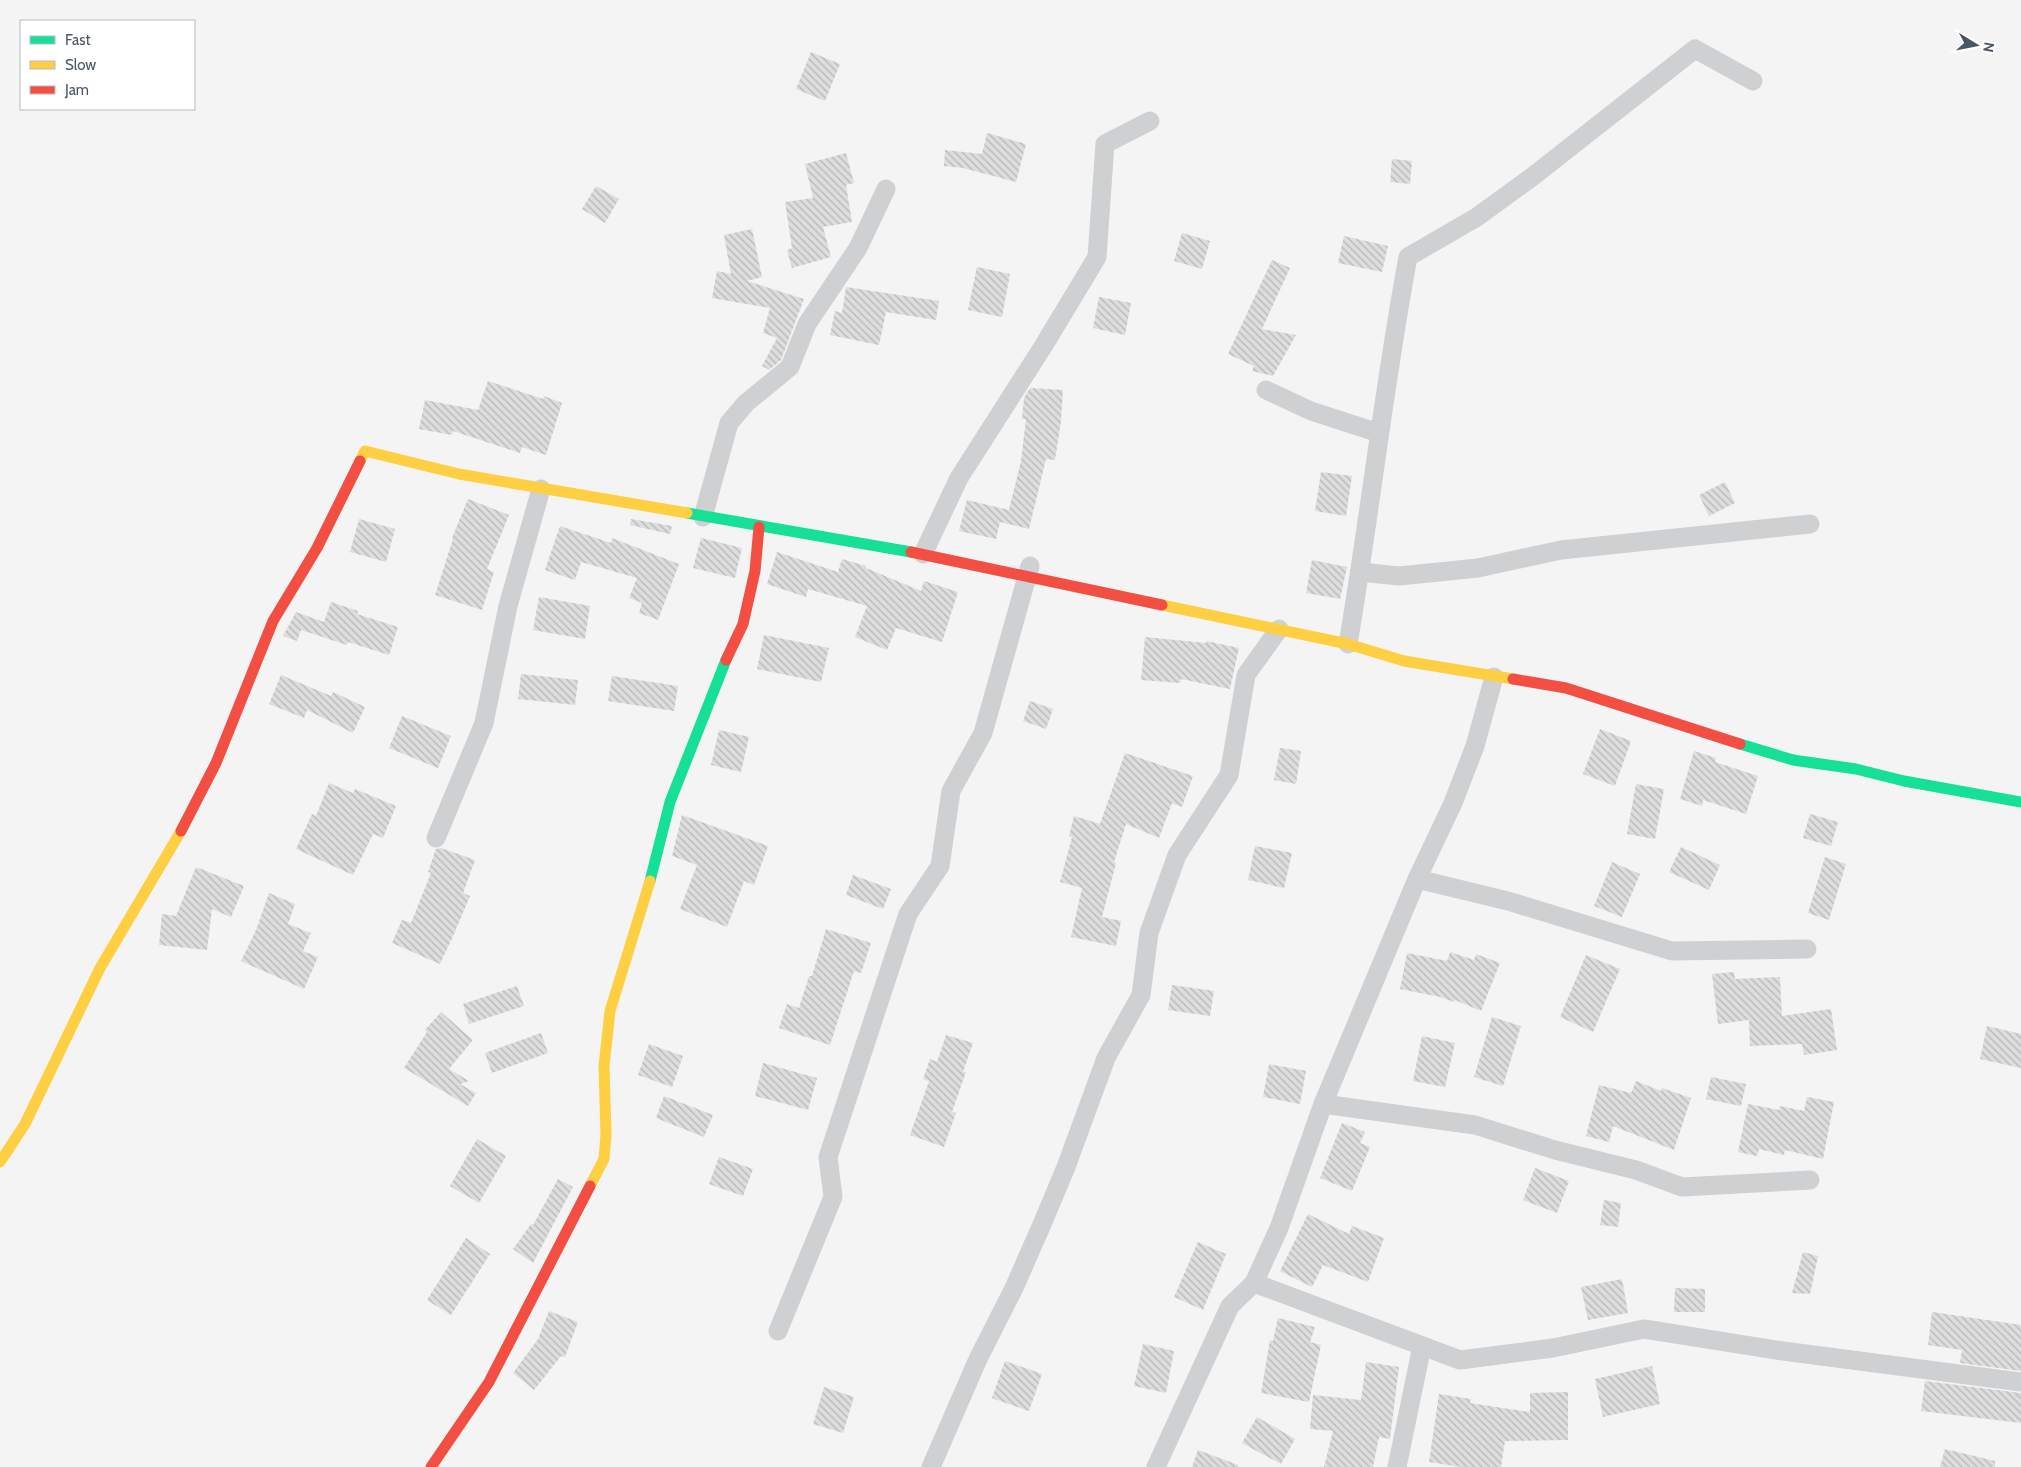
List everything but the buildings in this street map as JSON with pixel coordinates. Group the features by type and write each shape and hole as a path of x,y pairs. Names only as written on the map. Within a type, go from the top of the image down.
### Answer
{"street":[{"path":"1348,644 1392,345 1408,257 1477,217 1524,183 1695,49 1753,81"},
{"path":"923,554 959,478 1044,346 1097,257 1105,144 1150,121"},
{"path":"703,517 729,423 746,403 790,367 807,324 858,248 886,189"},
{"path":"1266,390 1311,411 1379,433"},
{"path":"0,1162 25,1124 100,968 195,806 216,763 273,621 317,548 365,451 458,474 541,489 759,527 1029,570 1348,644 1404,661 1566,688 1688,729 1793,760 1856,768 1904,781 2021,802"},
{"path":"436,838 484,723 508,606 541,489"},
{"path":"1360,572 1399,576 1478,568 1561,550 1810,524"},
{"path":"431,1467 488,1382 604,1159 606,1135 604,1066 610,1010 654,868 670,802 717,680 743,624 755,571 759,527"},
{"path":"778,1331 833,1197 828,1157 908,914 940,866 951,791 983,732 1029,570"},
{"path":"931,1467 978,1359 1043,1222 1066,1167 1106,1058 1141,995 1149,933 1177,855 1229,775 1246,675 1278,629"},
{"path":"1156,1467 1230,1306 1254,1284 1279,1228 1323,1104 1417,879 1453,803 1475,746 1494,677"},
{"path":"1417,879 1508,901 1672,951 1807,949"},
{"path":"1323,1104 1475,1125 1556,1150 1636,1170 1682,1187 1810,1180"},
{"path":"1254,1284 1460,1360 1553,1348 1644,1328 1783,1351 2021,1382"},
{"path":"1397,1467 1422,1346"}],"traffic: fast":[{"path":"687,513 911,552"},
{"path":"650,881 670,802 726,660"},
{"path":"1740,744 1793,760 1856,769 1904,781 2021,802"}],"traffic: slow":[{"path":"360,461 365,451 459,474 687,513"},
{"path":"1162,605 1348,644 1404,661 1513,679"},
{"path":"0,1162 25,1124 100,968 181,831"},
{"path":"590,1186 604,1159 606,1135 604,1066 610,1011 650,881"}],"traffic: jam":[{"path":"181,831 216,763 273,621 317,548 360,461"},
{"path":"726,660 743,624 755,571 759,527"},
{"path":"911,552 1162,605"},
{"path":"1513,679 1566,688 1740,744"},
{"path":"431,1467 489,1382 590,1186"}]}
